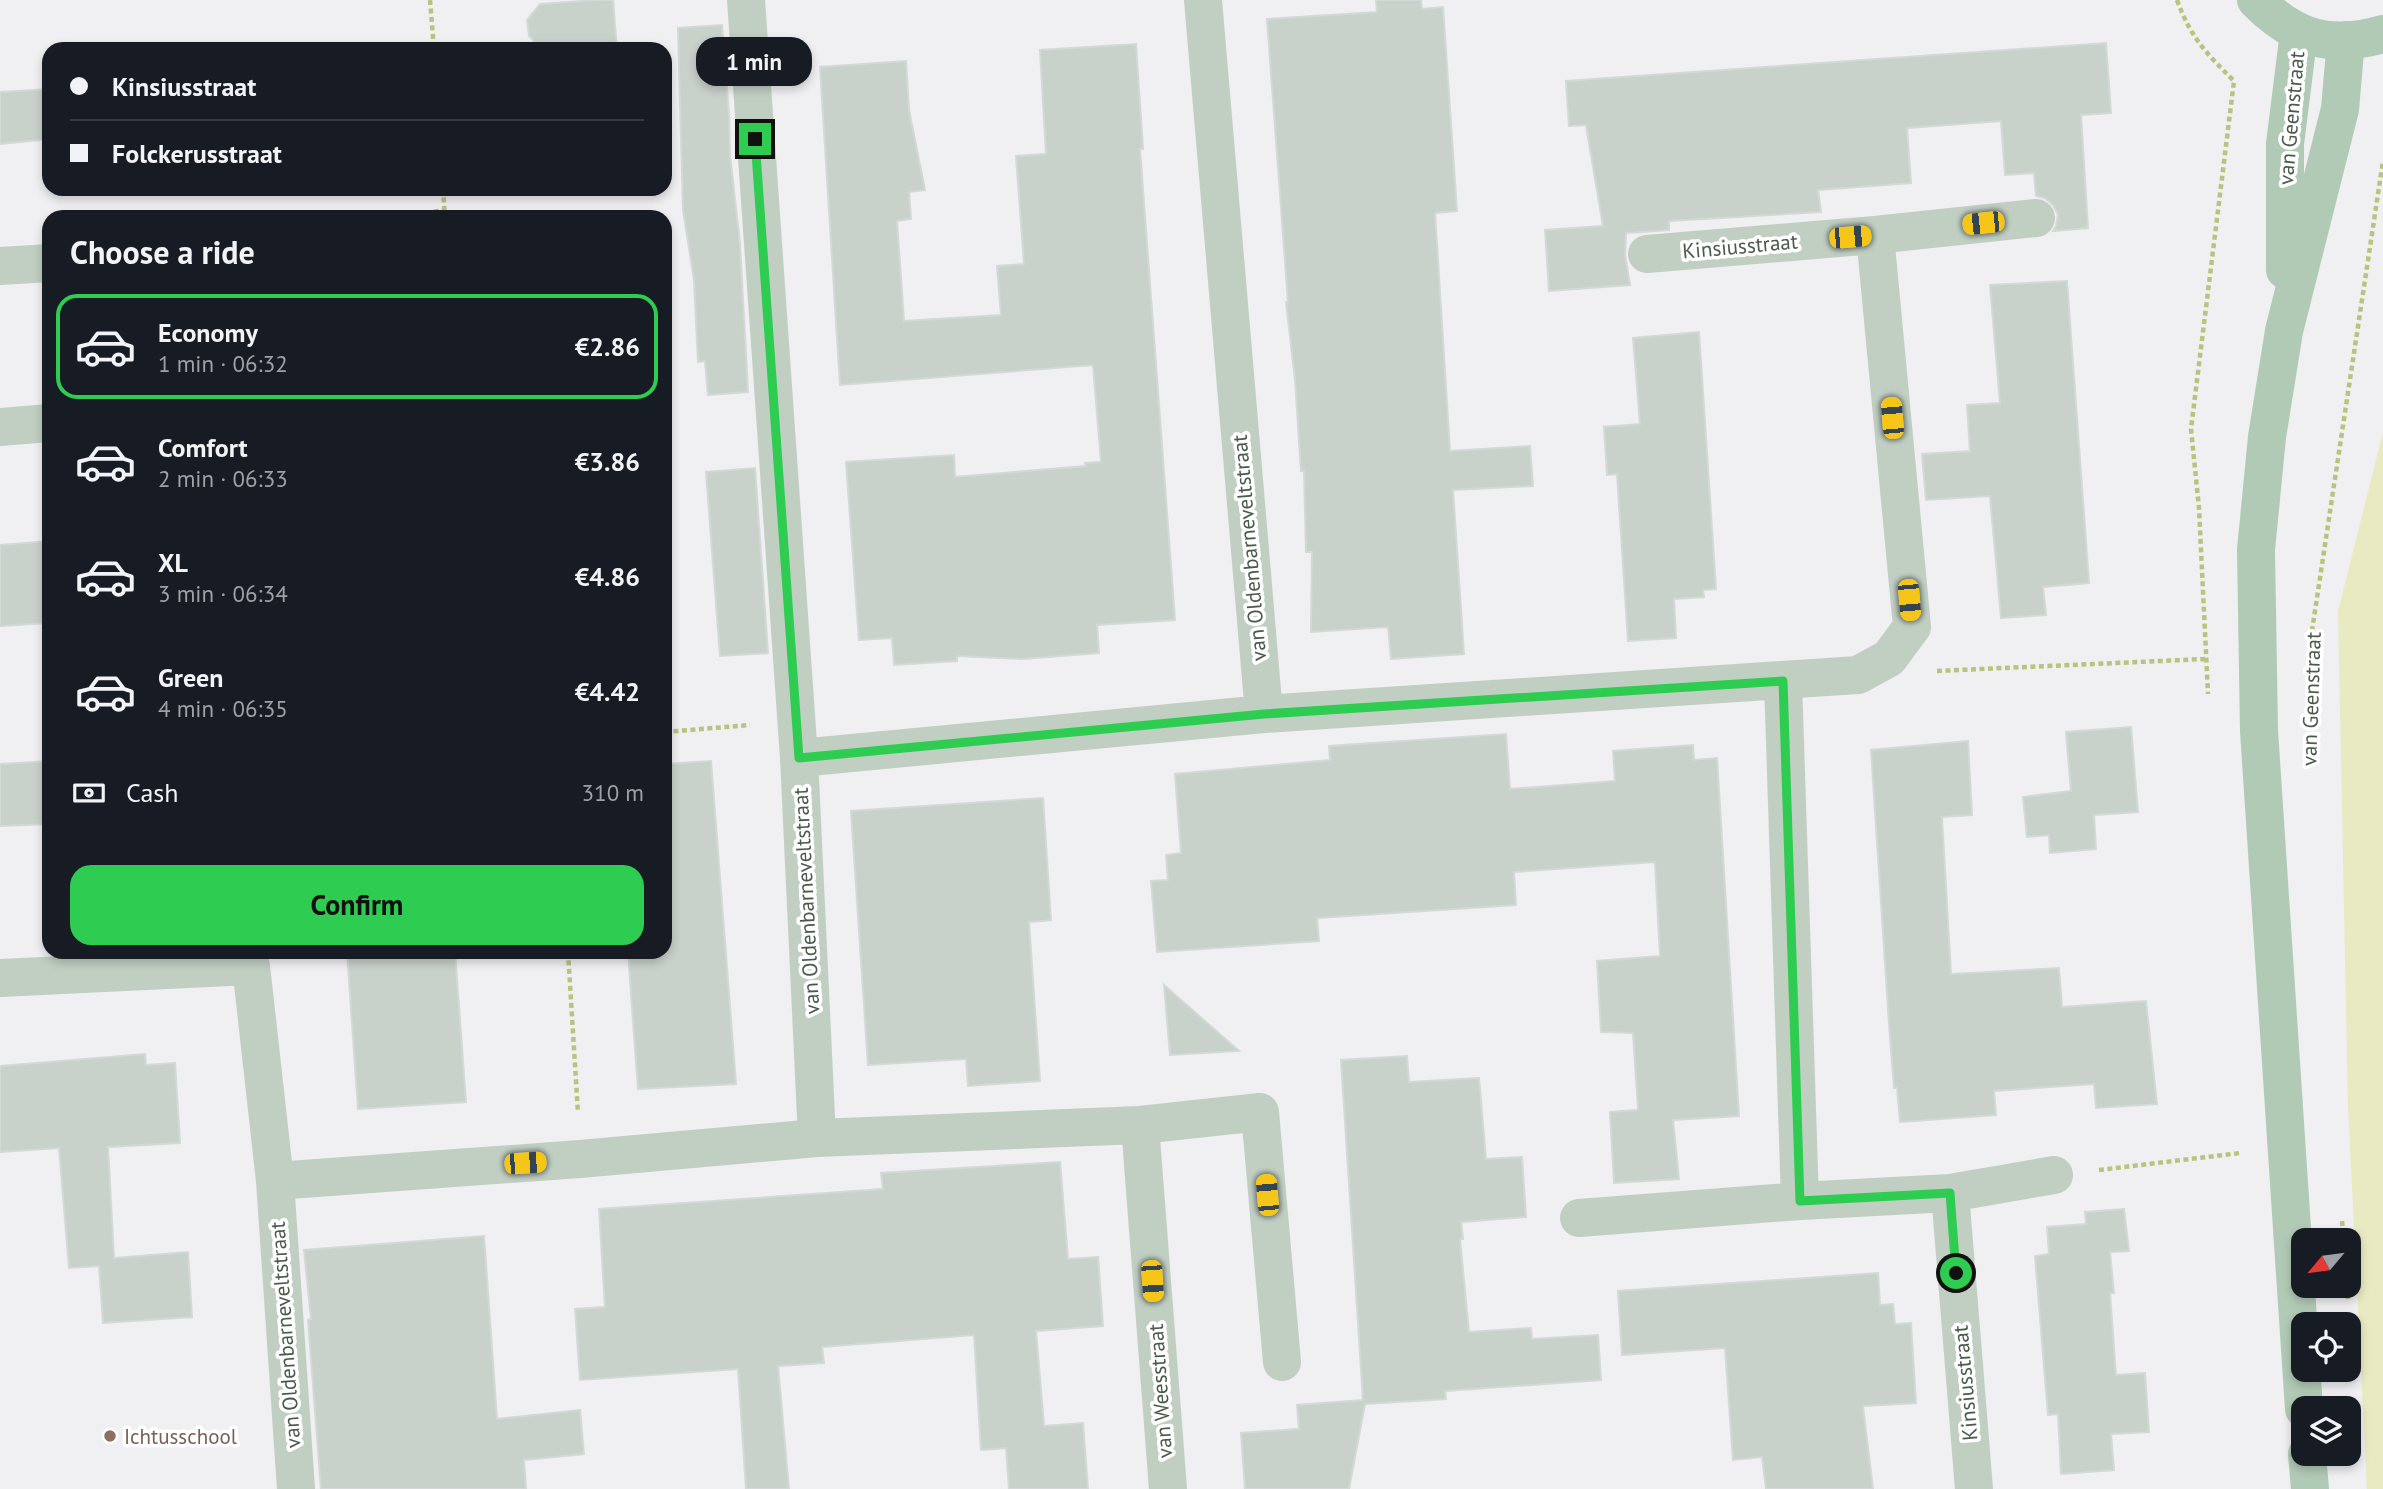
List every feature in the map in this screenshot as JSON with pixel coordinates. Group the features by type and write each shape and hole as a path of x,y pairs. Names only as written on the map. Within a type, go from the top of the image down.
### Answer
{"main road":[{"path":"2256,0 2283,25 2321,41 2363,40 2383,34"},
{"name":"van Geenstraat","path":"2284,331 2285,144 2299,32"},
{"name":"van Geenstraat","path":"2303,1396 2259,731 2256,550 2267,436 2284,331 2340,109 2346,40"},
{"path":"2308,1466 2310,1489"}],"street":[{"path":"746,0 798,739"},
{"name":"van Oldenbarneveltstraat","path":"817,1138 798,739 1264,714 1203,0"},
{"name":"Kinsiusstraat","path":"1647,254 2036,218"},
{"path":"1264,714 1858,675 1889,658 1912,626 1875,234"},
{"path":"0,266 42,263"},
{"path":"0,427 42,424"},
{"path":"1783,681 1800,1201"},
{"name":"van Oldenbarneveltstraat","path":"0,978 251,959 275,1181 296,1489"},
{"path":"275,1181 580,1159 817,1138 1140,1125 1260,1111 1282,1362"},
{"name":"van Weesstraat","path":"1140,1125 1168,1489"},
{"path":"1579,1218 1800,1201 1950,1193 2054,1175"},
{"name":"Kinsiusstraat","path":"1950,1193 1974,1489"}],"path":[{"path":"430,0 433,42"},
{"name":"van Geenstraat","path":"2309,700 2310,644 2383,161"},
{"path":"443,196 444,210"},
{"path":"1858,675 2206,659"},
{"path":"672,733 798,739"},
{"path":"568,959 580,1159"},
{"path":"2054,1175 2248,1153"},
{"path":"2342,1213 2343,1228"}],"green space":[{"path":"2383,432 2383,1489 2367,1489 2361,1312 2358,1312 2358,1298 2361,1298 2361,1228 2354,1228 2348,1106 2338,611"}],"building":[{"path":"613,0 616,42 535,42 529,36 527,20 540,4"},
{"path":"1376,0 1421,0 1422,9 1443,7 1457,211 1435,213 1450,451 1530,446 1533,486 1453,490 1464,654 1391,659 1388,627 1311,632 1312,552 1306,552 1304,471 1301,471 1286,302 1267,19 1377,12"},
{"path":"722,25 730,155 740,244 748,392 708,395 705,361 698,362 694,280 683,210 678,28"},
{"path":"2106,43 2111,113 2081,115 2088,228 2053,231 2058,215 2053,205 2045,198 2036,196 2034,173 2005,175 2001,121 1907,128 1911,183 1818,190 1821,212 1669,221 1669,230 1626,233 1625,255 1630,285 1549,291 1545,230 1603,226 1586,125 1569,126 1566,81"},
{"path":"1136,44 1143,149 1140,149 1175,620 1097,625 1099,653 1022,659 957,656 957,661 894,665 892,638 859,640 846,462 954,455 955,477 1086,466 1085,463 1101,462 1093,365 840,385 820,67 906,61 909,110 925,190 909,192 911,219 897,221 904,321 1001,315 997,266 1024,264 1016,156 1046,154 1040,50"},
{"path":"42,89 42,140 0,144 0,92"},
{"path":"2067,281 2089,583 2043,587 2046,615 2001,618 1990,496 1926,500 1922,454 1970,451 1967,405 2000,403 1990,285"},
{"path":"1699,332 1716,589 1703,590 1704,597 1674,599 1676,638 1628,641 1617,474 1607,475 1604,427 1640,424 1633,338"},
{"path":"755,468 768,653 720,656 706,472"},
{"path":"42,542 42,623 0,626 0,545"},
{"path":"2131,727 2138,812 2094,815 2096,849 2050,853 2049,835 2027,837 2023,797 2071,791 2066,732"},
{"path":"1506,734 1510,789 1615,781 1613,751 1693,745 1694,760 1717,758 1739,1116 1673,1120 1679,1179 1614,1183 1610,1112 1638,1110 1633,1033 1601,1032 1597,961 1660,956 1655,862 1514,872 1516,905 1317,918 1319,941 1157,952 1151,881 1168,880 1166,855 1181,853 1175,774 1330,760 1329,746"},
{"path":"1968,741 1972,815 1942,817 1951,974 2059,968 2062,1007 2146,1001 2157,1104 2096,1108 2094,1084 1994,1091 1996,1115 1900,1122 1897,1088 1894,1088 1889,1024 1871,750"},
{"path":"42,761 42,824 0,826 0,764"},
{"path":"711,761 736,1084 638,1089 629,959 672,959 672,764"},
{"path":"1043,798 1051,920 1029,922 1040,1081 968,1086 966,1059 868,1065 851,811"},
{"path":"347,959 456,959 466,1102 358,1109"},
{"path":"1164,985 1239,1051 1170,1055"},
{"path":"145,1054 146,1065 175,1063 180,1143 108,1147 114,1258 188,1252 192,1317 103,1323 99,1266 69,1268 59,1148 0,1152 0,1066"},
{"path":"1407,1056 1409,1082 1479,1078 1486,1159 1522,1157 1526,1217 1461,1222 1463,1239 1460,1239 1469,1332 1531,1328 1532,1339 1598,1335 1601,1380 1445,1391 1446,1399 1365,1404 1349,1489 1245,1489 1241,1433 1299,1429 1297,1405 1363,1400 1341,1060"},
{"path":"1060,1162 1068,1259 1098,1257 1103,1326 1036,1331 1044,1426 1083,1423 1088,1489 1009,1489 1006,1448 981,1450 974,1335 822,1347 824,1363 778,1366 789,1489 746,1489 738,1369 580,1380 575,1309 605,1307 599,1209 883,1189 881,1173"},
{"path":"2124,1209 2129,1251 2110,1252 2116,1375 2145,1373 2149,1432 2111,1434 2114,1470 2061,1474 2058,1414 2048,1415 2035,1256 2049,1254 2047,1227 2086,1224 2085,1212"},
{"path":"484,1236 497,1419 580,1410 584,1454 524,1460 526,1489 321,1489 304,1250"},
{"path":"1878,1273 1880,1305 1893,1304 1895,1324 1911,1323 1916,1403 1863,1406 1873,1489 1766,1489 1762,1457 1733,1460 1725,1348 1622,1355 1618,1291"}],"place":[{"name":"Ichtusschool","path":"110,1436"}],"route":[{"path":"755,139 799,758 1264,714 1783,681 1800,1201 1950,1193 1956,1273"}]}
